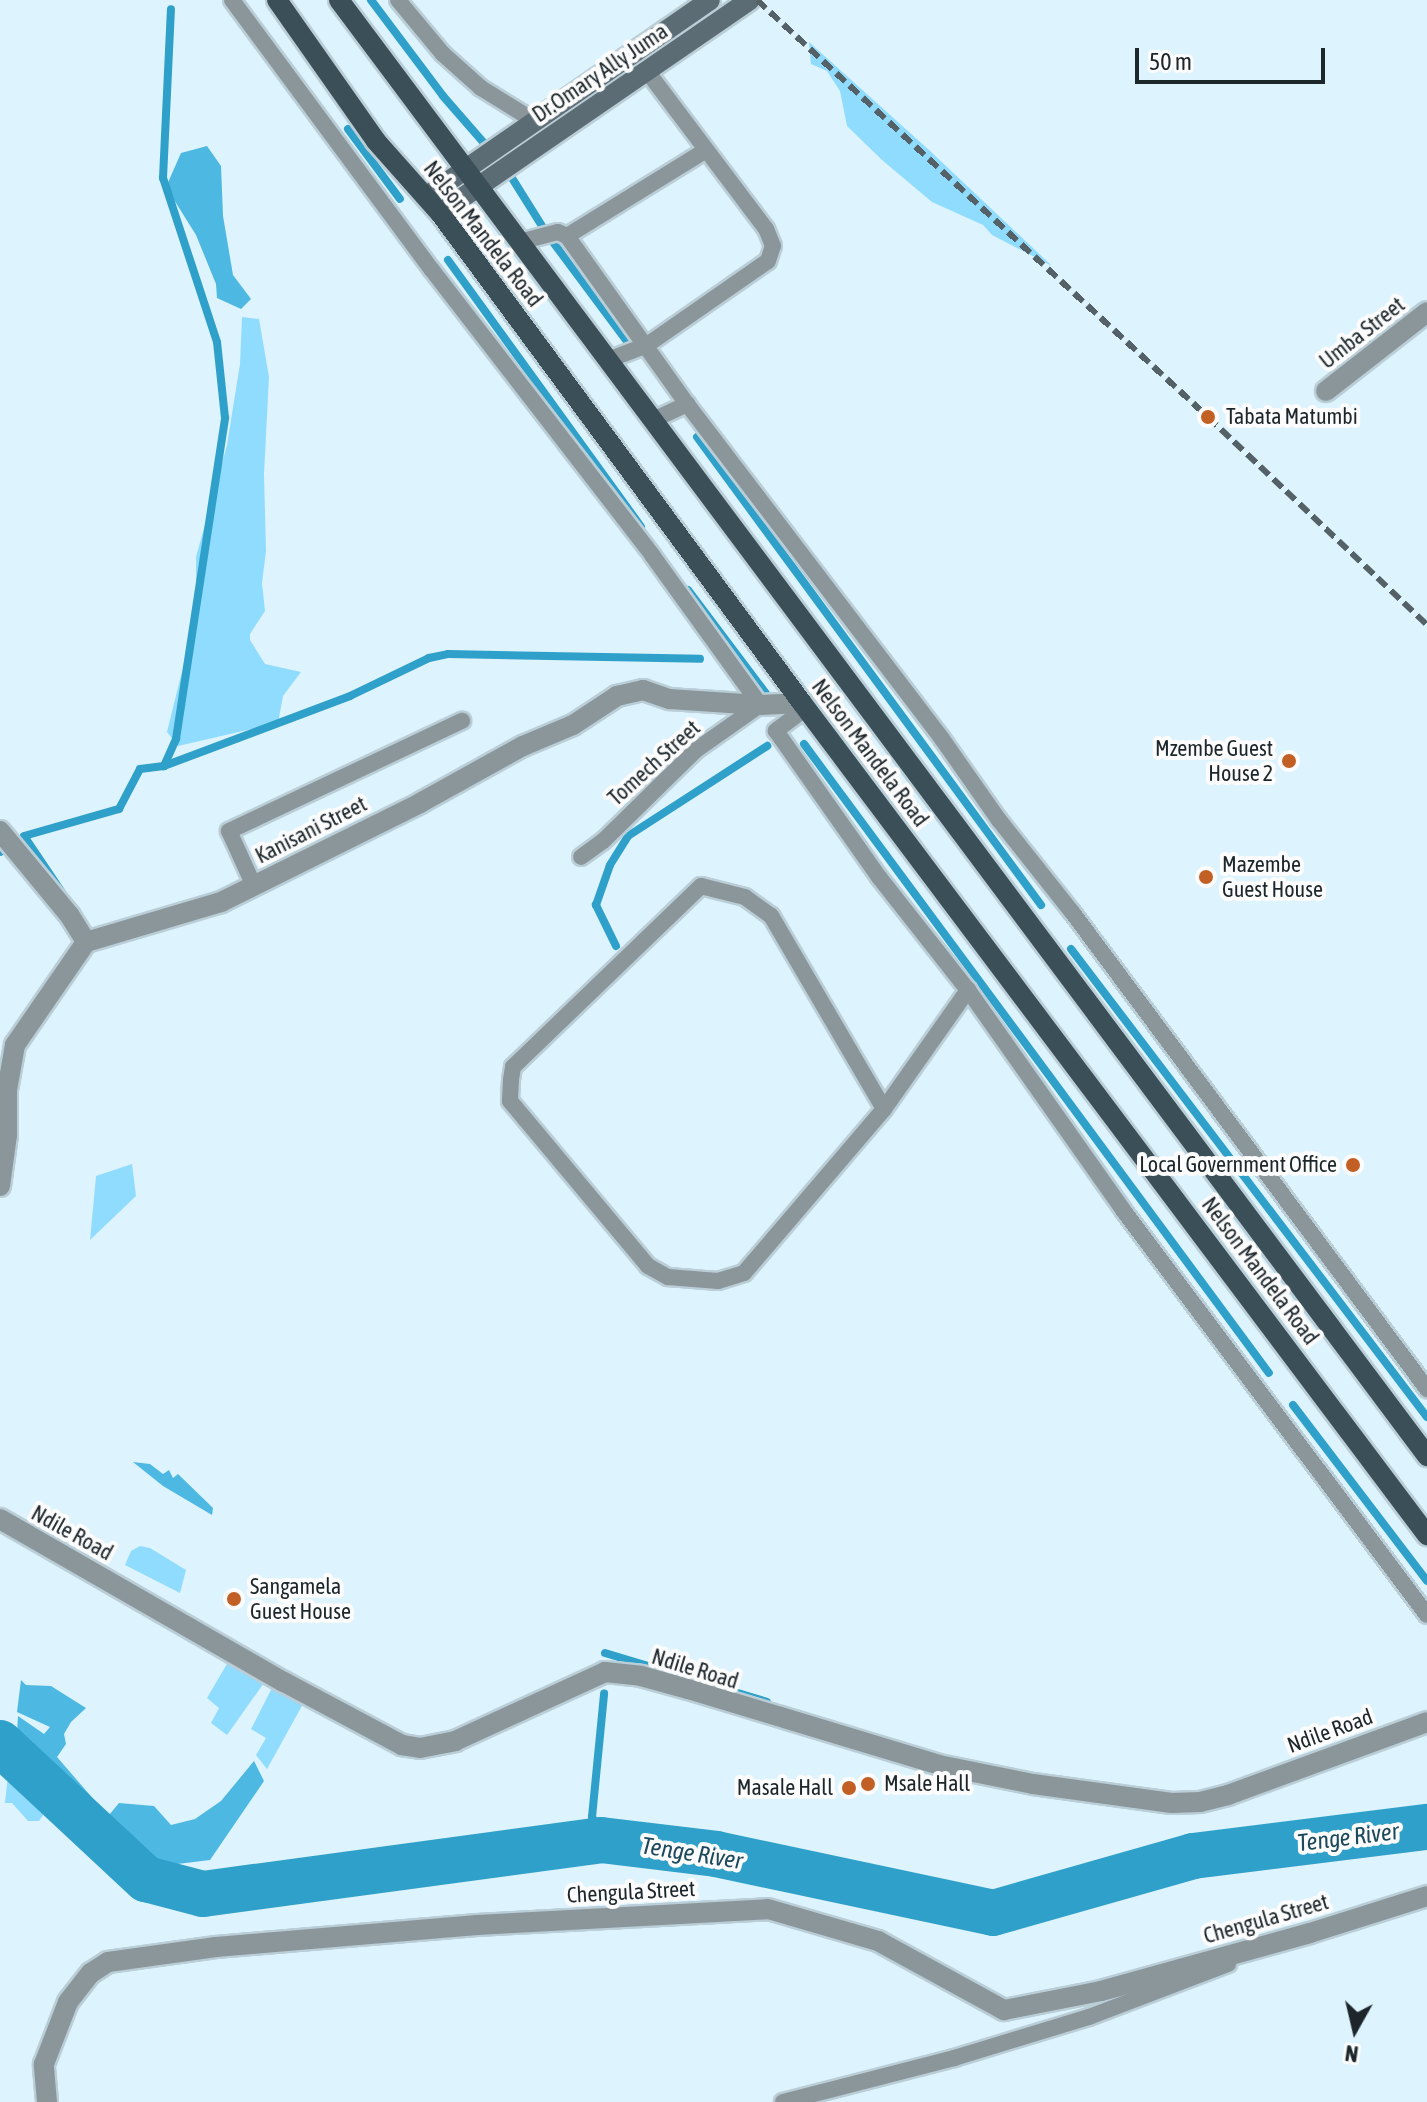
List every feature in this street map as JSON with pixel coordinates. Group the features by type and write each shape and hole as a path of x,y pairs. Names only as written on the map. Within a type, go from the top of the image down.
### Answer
{"main road":[{"name":"Nelson Mandela Road","path":"277,0 376,141 440,213 804,705 1427,1535"},
{"name":"Nelson Mandela Road","path":"339,0 1427,1456"},
{"name":"Dr.Omary Ally Juma","path":"472,178 536,122 710,0"},
{"name":"Dr.Omary Ally Juma","path":"472,178 647,71 750,0"},
{"path":"427,196 472,178"},
{"path":"440,213 472,178"}],"street":[{"name":"Umba Street","path":"1326,391 1427,312"},
{"name":"Kanisani Street","path":"86,942 221,902 523,746 573,725 617,696 643,690 669,699 804,705"},
{"path":"0,831 70,916 86,942 15,1045 7,1090 7,1135 0,1186"},
{"name":"Ndile Road","path":"0,1519 284,1682 402,1745 420,1748 455,1741 605,1672 664,1683 939,1765 1033,1784 1172,1803 1200,1802 1228,1795 1427,1722"},
{"name":"Chengula Street","path":"47,2102 44,2064 68,2002 91,1973 108,1962 216,1947 477,1925 768,1909 878,1941 1004,2010 1101,1991 1310,1933 1427,1896"}],"lane":[{"path":"232,0 432,270 652,555 760,705"},
{"path":"398,0 443,54 471,80 503,104 536,122"},
{"path":"608,360 647,345 768,261 773,246 766,229 647,71"},
{"path":"567,236 706,150"},
{"path":"519,242 558,232 567,236 687,404 923,713 999,820 1072,912 1427,1389"},
{"path":"653,420 687,404"},
{"name":"Tomech Street","path":"581,857 603,841 696,750 760,705"},
{"path":"804,705 776,731 879,877 968,990 1123,1210 1427,1615"},
{"path":"254,886 229,831 462,721"},
{"path":"884,1109 771,916 745,897 701,886 528,1051 513,1067 511,1080 510,1101 648,1266 668,1277 718,1281 744,1273 884,1109 968,990"},
{"path":"783,2102 954,2058 1089,2017 1310,1933"}],"shaded area":[{"path":"809,42 1052,266 992,235 983,225 932,202 882,160 847,126 840,91 827,71 811,64"},
{"path":"207,146 221,166 223,216 233,275 251,299 241,309 217,298 216,284 196,235 166,187 181,153"},
{"path":"242,317 259,319 269,377 264,474 266,551 262,583 265,611 250,634 250,640 265,664 301,672 283,696 278,723 178,746 167,732 196,615 196,557 227,445 240,364"},
{"path":"132,1164 136,1196 90,1240 96,1176"},
{"path":"133,1462 150,1464 163,1474 169,1470 173,1478 178,1474 213,1508 212,1515 163,1486"},
{"path":"140,1546 150,1548 186,1570 180,1593 125,1565 131,1551"},
{"path":"231,1657 266,1680 227,1735 211,1723 219,1708 207,1698"},
{"path":"21,1680 26,1685 51,1686 86,1708 71,1722 64,1734 66,1744 57,1757 102,1809 94,1801 82,1802 46,1767 41,1772 16,1748 18,1716 44,1734 50,1727 17,1712"},
{"path":"274,1684 303,1704 267,1769 256,1755 266,1738 251,1729"},
{"path":"254,1761 264,1781 210,1860 145,1868 104,1821 119,1803 154,1806 171,1825 195,1819 221,1801"},
{"path":"8,1776 48,1808 39,1821 28,1821 12,1803 5,1803"}],"waterway":[{"path":"371,0 443,96 505,167 547,234 629,344"},
{"path":"164,766 176,739 225,418 217,342 163,178 171,9"},
{"path":"348,129 400,199"},
{"path":"448,260 641,527"},
{"path":"697,437 1041,905"},
{"path":"688,590 767,695"},
{"path":"61,891 24,836 119,809 140,769 164,766 350,696 429,658 448,654 700,659"},
{"path":"804,744 1269,1373"},
{"path":"616,946 596,905 610,865 628,836 767,746"},
{"path":"1071,949 1427,1417"},
{"path":"1293,1405 1427,1581"},
{"path":"605,1653 767,1702"},
{"path":"601,1840 592,1817 604,1694"},
{"name":"Tenge River","path":"0,1743 146,1879 203,1894 601,1840 716,1854 993,1913 1193,1856 1427,1827"}],"railway":[{"path":"757,0 1208,417 1427,625"}],"place":[{"name":"Tabata Matumbi","path":"1208,417"},
{"name":"Mzembe Guest House 2","path":"1289,761"},
{"name":"Mazembe Guest House","path":"1206,877"},
{"name":"Local Government Office","path":"1353,1165"},
{"name":"Sangamela Guest House","path":"234,1599"},
{"name":"Msale Hall","path":"868,1784"},
{"name":"Masale Hall","path":"849,1788"}]}
